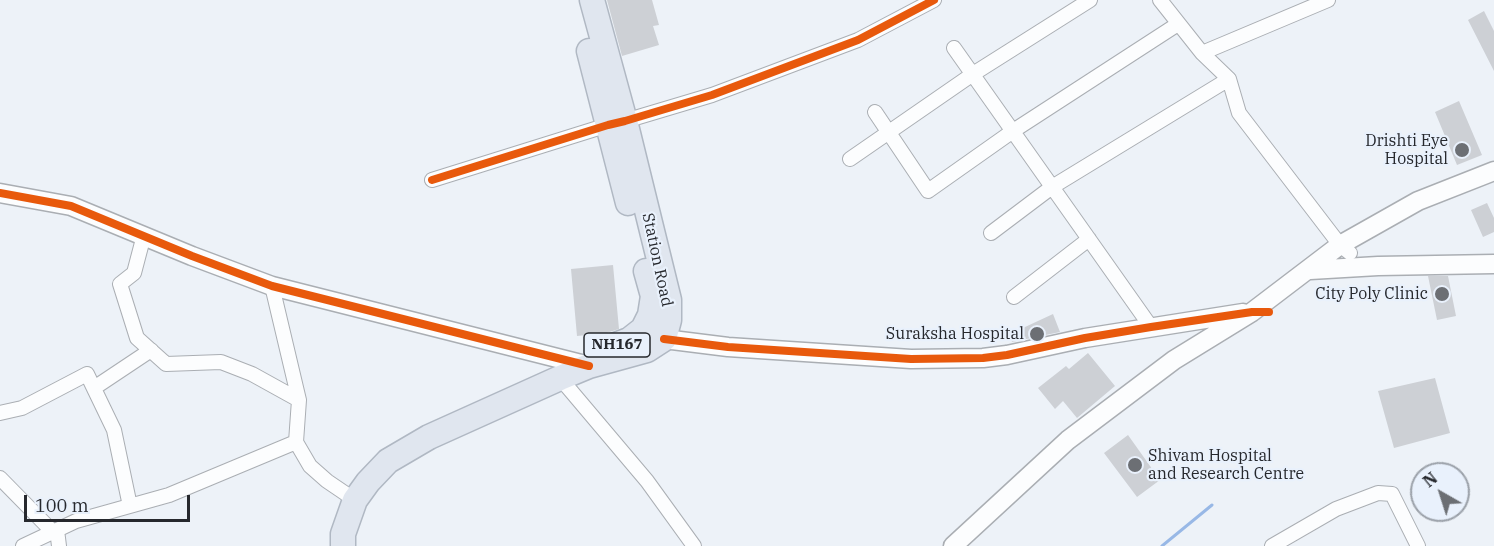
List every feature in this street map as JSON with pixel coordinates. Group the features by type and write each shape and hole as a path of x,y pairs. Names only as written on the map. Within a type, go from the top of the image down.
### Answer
{"highway":[{"name":"Station Road","path":"343,546 349,496 356,473 379,451 419,427 573,369 647,350 664,339 669,320 669,300 576,0"},
{"name":"Station Road","path":"573,369 629,340 643,329 650,315 652,296 592,0"},
{"name":"Station Road","path":"329,546 330,533 349,496"}],"main road":[{"path":"953,546 1068,440 1174,360 1260,312 1310,270 1418,201 1494,171"},
{"path":"969,546 1075,448 1260,312 1330,267 1345,249 1422,210 1494,183"},
{"path":"0,194 71,206 272,286 573,369"},
{"path":"1310,270 1330,267 1494,264"},
{"path":"664,339 739,348 911,359 983,358 1007,356 1085,338 1151,327 1260,312"}],"street":[{"path":"432,180 712,95 858,40 934,0"},
{"path":"850,159 973,75 1090,0"},
{"path":"1160,0 1202,53 1228,79 1239,113 1345,249"},
{"path":"1202,53 1328,0"},
{"path":"874,112 928,191 1013,131 1178,24"},
{"path":"954,48 1151,327"},
{"path":"991,233 1052,187 1228,79"},
{"path":"144,235 134,273 120,284 137,338 166,364 221,362 252,374 298,400"},
{"path":"1014,297 1089,239"},
{"path":"272,286 298,400 296,442 310,466 349,496"},
{"path":"94,388 151,350"},
{"path":"573,369 647,481 694,546"},
{"path":"0,413 22,408 87,374 114,430 130,506"},
{"path":"23,546 76,521 169,495 296,442"},
{"path":"0,478 55,531 59,546"},
{"path":"1272,546 1336,509 1378,493 1392,494 1418,546"}],"building":[{"path":"607,0 652,0 659,25 653,26 659,45 622,56"},
{"path":"1484,11 1494,31 1494,71 1468,20"},
{"path":"1459,101 1482,155 1457,165 1435,112"},
{"path":"1487,203 1494,218 1494,232 1483,237 1471,210"},
{"path":"613,265 619,329 606,333 577,336 571,269"},
{"path":"1428,276 1448,276 1456,316 1437,320"},
{"path":"1053,314 1060,332 1012,342 1010,334"},
{"path":"1088,353 1115,386 1077,418 1063,401 1055,409 1038,388 1066,366 1069,369"},
{"path":"1435,378 1450,433 1394,448 1378,391"},
{"path":"1128,435 1160,480 1137,497 1104,453"}],"waterway":[{"path":"1162,546 1212,505"}],"cycle path":[{"path":"432,180 712,95 858,40 934,0"},
{"path":"0,193 71,206 272,286 589,366"},
{"path":"664,339 728,347 911,359 983,358 1151,327 1252,312 1269,312"}],"place":[{"name":"Drishti Eye Hospital","path":"1462,150"},
{"name":"City Poly Clinic","path":"1442,294"},
{"name":"Suraksha Hospital","path":"1037,334"},
{"name":"Shivam Hospital and Research Centre","path":"1135,465"}]}
